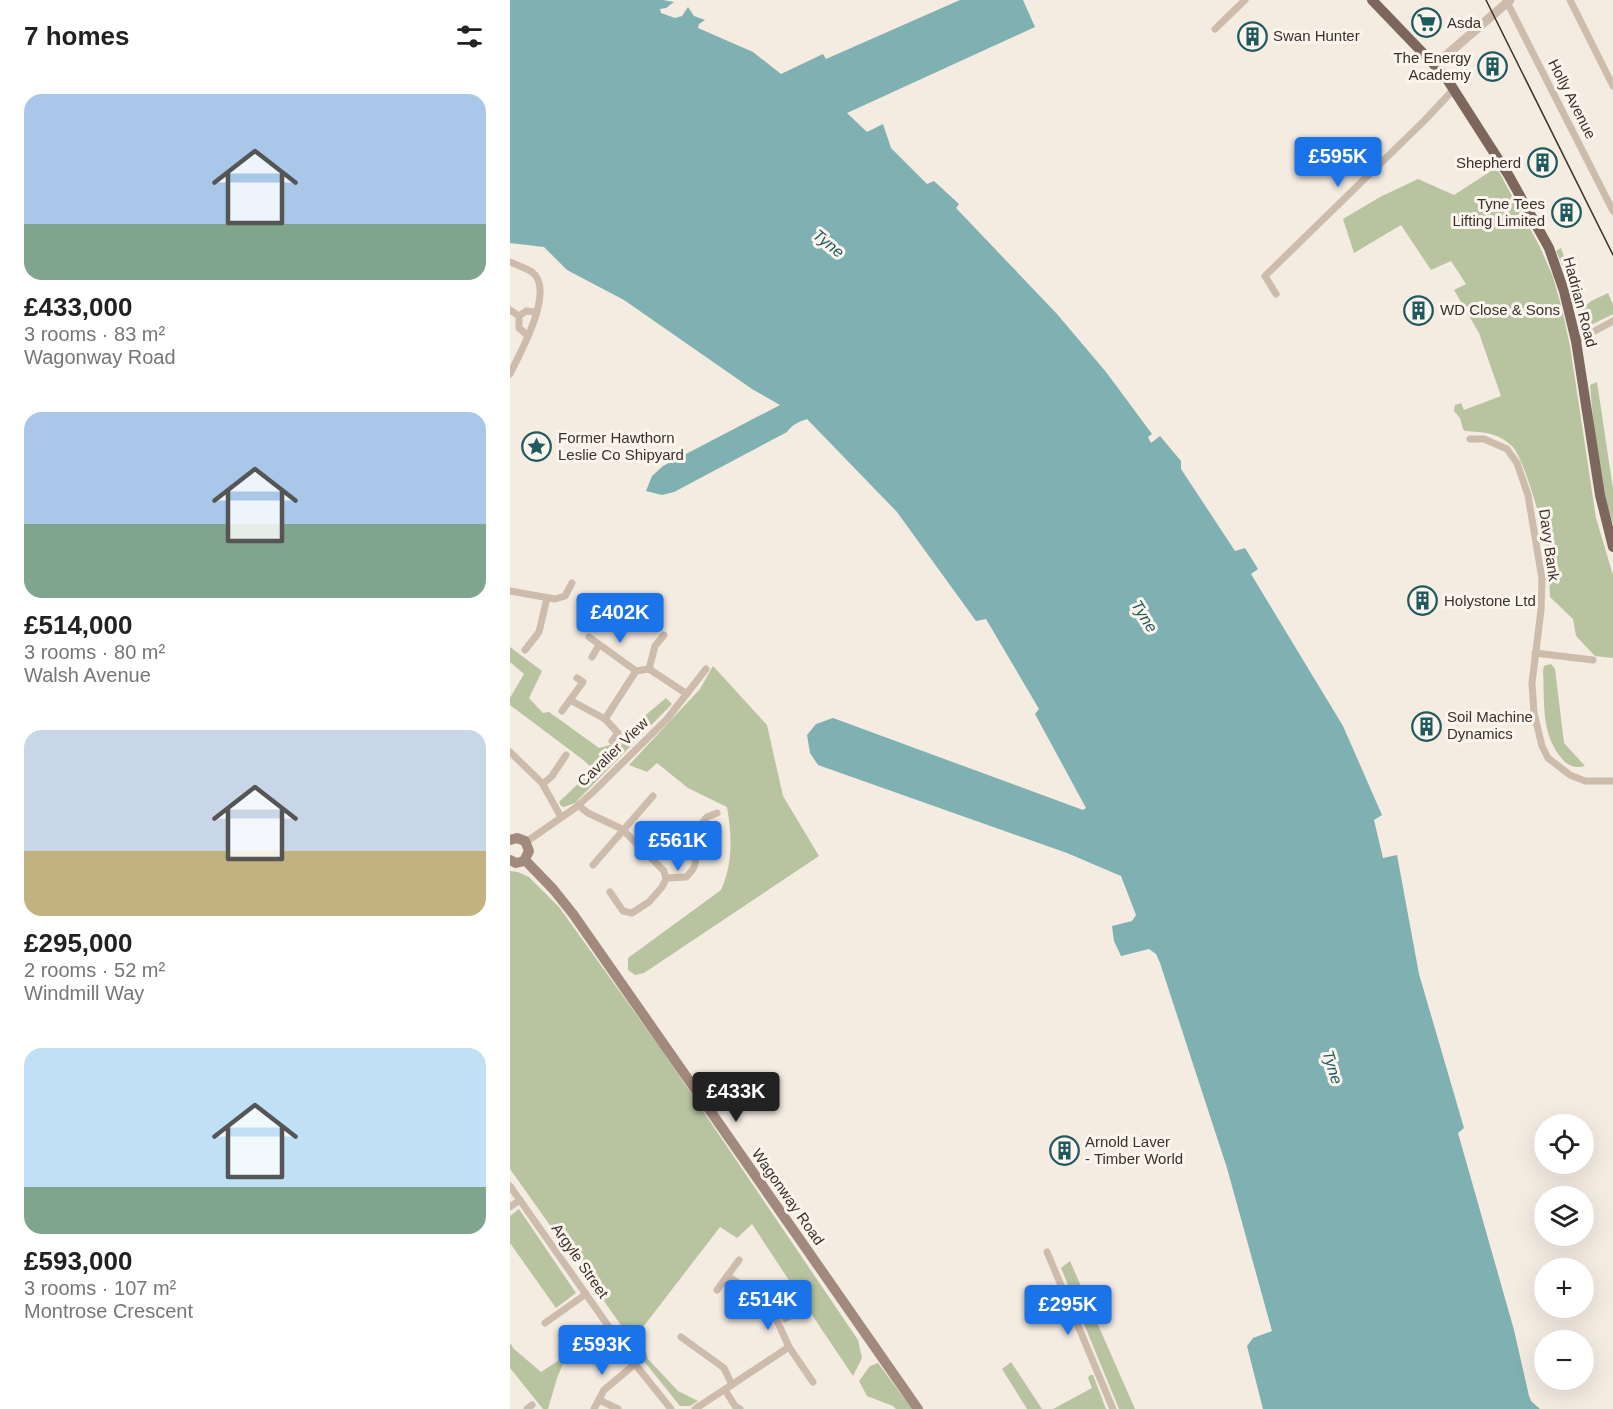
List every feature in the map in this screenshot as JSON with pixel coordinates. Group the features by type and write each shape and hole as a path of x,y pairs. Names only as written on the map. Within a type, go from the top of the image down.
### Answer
{"main road":[{"name":"Hadrian Road","path":"1372,0 1435,65 1454,89 1509,176 1549,248 1564,291 1576,341 1600,495 1613,547"},
{"path":"510,840 520,838 526,842 530,851 525,860 516,862 510,860"},
{"name":"Wagonway Road","path":"525,860 573,914 918,1409"}],"street":[{"path":"1215,28 1245,0"},
{"path":"1570,0 1613,86"},
{"path":"1435,65 1508,1"},
{"name":"Holly Avenue","path":"1508,1 1613,211"},
{"path":"1276,294 1265,276 1454,89"},
{"path":"510,262 532,272 538,281 541,296 527,335 512,363 510,374"},
{"path":"510,310 519,316"},
{"path":"519,316 526,311 536,312"},
{"path":"519,316 519,328 527,335"},
{"path":"1576,341 1613,321"},
{"name":"Davy Bank","path":"1470,438 1484,439 1507,448 1517,463 1528,495 1542,579 1541,610 1532,683 1534,713 1542,746 1548,758 1570,775 1585,781 1613,781"},
{"path":"510,591 555,599 565,596 572,583"},
{"path":"525,650 539,632 547,598"},
{"path":"649,669 655,646 664,635"},
{"path":"589,637 636,671 649,669 687,694"},
{"path":"592,657 599,645"},
{"path":"1535,653 1593,660"},
{"name":"Cavalier View","path":"526,842 578,805 667,718 706,669"},
{"path":"605,719 636,671"},
{"path":"562,711 583,682 577,678"},
{"path":"570,700 605,719 618,733 612,741"},
{"path":"510,752 543,784 561,817"},
{"path":"543,784 552,776 566,755"},
{"path":"593,865 653,796"},
{"path":"578,805 588,813 622,830 661,866 666,878"},
{"path":"668,829 679,839 690,838 707,817 717,813"},
{"path":"666,878 686,877 694,868 696,861 690,838"},
{"path":"610,892 623,911 632,913 652,899 666,878"},
{"name":"Argyle Street","path":"510,1186 635,1364 671,1409"},
{"path":"510,1207 520,1200"},
{"path":"1047,1252 1113,1409"},
{"path":"717,1290 739,1260"},
{"path":"727,1276 768,1301 789,1347 813,1382"},
{"path":"545,1323 586,1294"},
{"path":"681,1337 724,1368 735,1406 740,1409"},
{"path":"695,1409 789,1347"},
{"path":"594,1409 604,1390 635,1364"},
{"path":"599,1400 618,1409"}],"green space":[{"path":"1494,169 1499,172 1540,247 1553,277 1562,309 1570,346 1596,518 1613,575 1613,658 1595,656 1576,636 1573,619 1550,597 1549,560 1546,545 1534,498 1517,453 1512,446 1496,436 1465,431 1460,418 1454,411 1455,405 1461,403 1464,410 1501,396 1479,333 1454,290 1466,284 1451,261 1431,270 1401,225 1354,253 1343,219 1380,197 1418,179 1454,195"},
{"path":"1561,248 1582,309 1591,301 1608,293 1613,305 1613,314 1593,324 1586,323 1578,316 1567,275 1556,251"},
{"path":"1597,382 1613,489 1613,523 1600,472 1595,437 1590,385"},
{"path":"510,647 542,671 529,698 543,713 549,712 599,748 610,745 666,698 672,704 575,803 561,806 559,802 581,781 591,767 510,705 510,698 524,674 510,662"},
{"path":"1551,664 1555,669 1564,743 1585,766 1574,767 1564,761 1556,751 1547,730 1543,671 1544,666"},
{"path":"713,666 767,725 783,796 819,856 644,973 635,975 628,970 628,958 721,890 728,870 730,828 727,807 688,788 657,763 647,772 629,765 700,689"},
{"path":"510,871 529,877 559,907 659,1046 858,1340 862,1358 853,1376 804,1303 792,1319 784,1323 778,1313 784,1309 796,1291 752,1224 737,1238 720,1227 640,1331 648,1359 678,1391 698,1401 690,1406 680,1406 631,1345 633,1342 510,1169"},
{"path":"519,1209 576,1293 556,1308 510,1243 510,1216"},
{"path":"1070,1261 1135,1409 1119,1409 1061,1268"},
{"path":"510,1343 541,1372 564,1357 548,1409 543,1409 510,1368"},
{"path":"1011,1362 1042,1409 1027,1409 1002,1369"},
{"path":"878,1363 912,1409 896,1409 867,1396 859,1381 870,1366"},
{"path":"1093,1375 1106,1409 1053,1409 1092,1388 1088,1378"}],"water":[{"name":"Tyne","path":"510,0 663,0 674,2 660,9 661,13 675,18 682,16 688,7 694,16 705,20 699,24 698,28 753,52 781,74 823,54 826,59 960,0 1023,0 1035,27 847,113 867,132 883,124 891,148 927,184 934,181 959,204 956,208 1057,314 1106,372 1152,434 1148,437 1151,443 1160,436 1181,461 1181,469 1235,551 1245,548 1258,569 1251,574 1343,726 1382,815 1374,820 1383,858 1397,855 1419,974 1464,1128 1458,1133 1514,1330 1529,1396 1540,1409 1263,1409 1247,1346 1253,1338 1272,1331 1227,1168 1160,963 1156,954 1149,949 1121,956 1114,941 1112,926 1132,921 1136,915 1121,876 1067,853 818,765 810,753 807,735 816,724 833,718 1083,810 1086,808 1035,714 1039,709 986,619 976,621 897,512 807,419 674,492 662,495 646,491 652,476 663,466 780,405 752,389 624,300 567,270 544,247 510,243"}],"tram line":[{"path":"1486,0 1613,255"}],"place":[{"name":"Asda","path":"1426,23"},
{"name":"Swan Hunter","path":"1252,36"},
{"name":"The Energy Academy","path":"1492,67"},
{"name":"Shepherd","path":"1542,163"},
{"name":"Tyne Tees Lifting Limited","path":"1566,213"},
{"name":"WD Close & Sons","path":"1419,310"},
{"name":"Former Hawthorn Leslie Co Shipyard","path":"537,447"},
{"name":"Holystone Ltd","path":"1423,601"},
{"name":"Soil Machine Dynamics","path":"1426,726"},
{"name":"Arnold Laver - Timber World","path":"1064,1151"}]}
